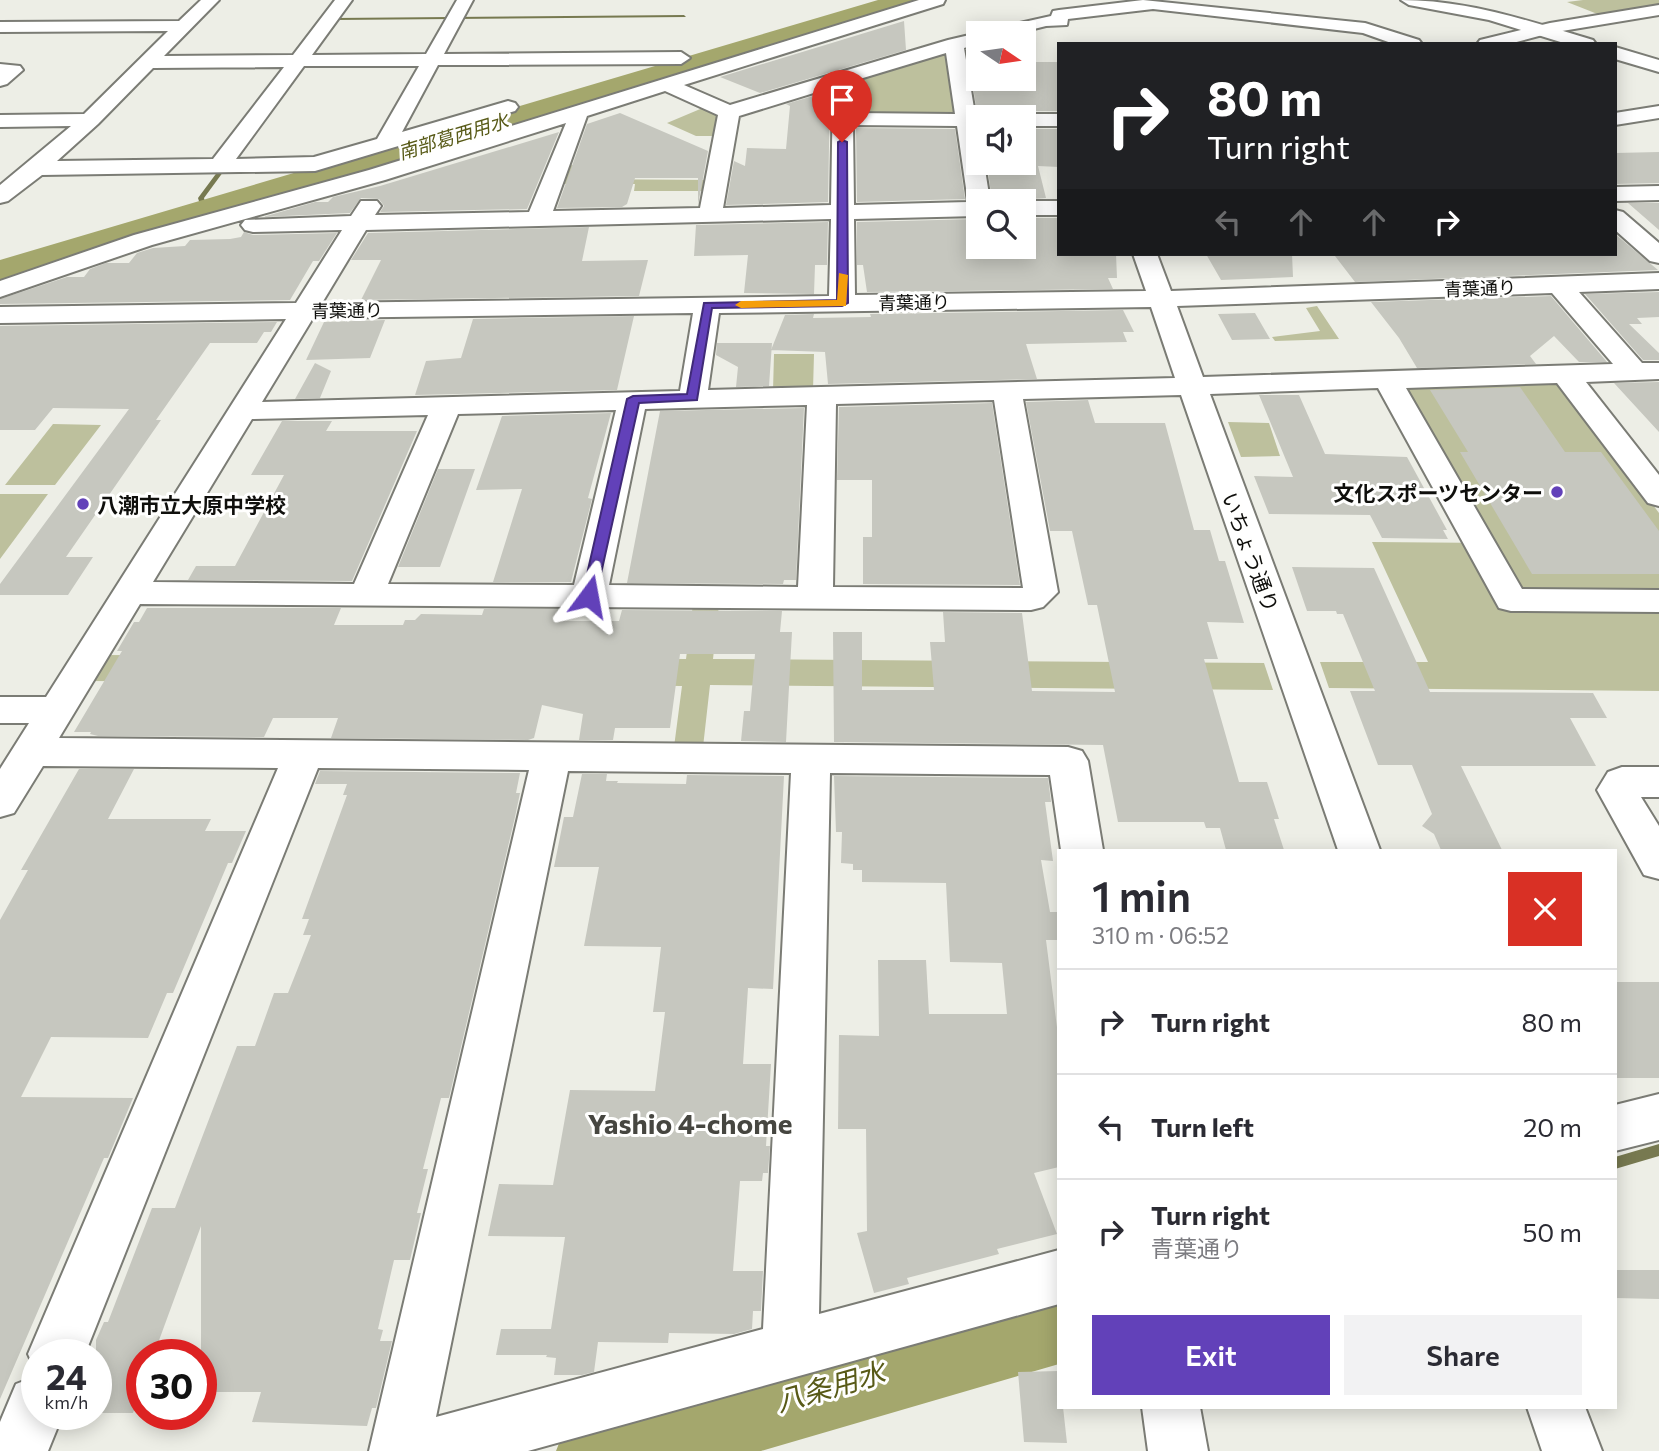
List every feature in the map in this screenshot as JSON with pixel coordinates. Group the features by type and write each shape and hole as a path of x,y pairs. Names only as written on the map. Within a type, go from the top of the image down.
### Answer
{"street":[{"path":"0,196 39,168 211,0"},
{"path":"220,166 344,0"},
{"path":"385,144 465,0"},
{"path":"0,289 143,240 377,176 667,85 875,6 937,0"},
{"path":"1409,0 1467,9 1581,42"},
{"path":"1036,23 1153,4 1262,16 1327,18 1407,42"},
{"path":"875,6 964,41"},
{"path":"1494,42 1581,22 1659,10"},
{"path":"1556,12 1581,22"},
{"path":"1244,34 1262,16"},
{"path":"0,26 183,26"},
{"path":"667,85 729,112 964,41"},
{"path":"964,41 970,105"},
{"path":"1617,54 1659,66"},
{"path":"147,62 687,56 617,76"},
{"path":"0,70 13,69 0,80"},
{"path":"842,303 843,78"},
{"path":"39,168 315,164 527,102"},
{"path":"1617,106 1653,114"},
{"path":"710,214 729,112"},
{"path":"1617,120 1653,114"},
{"path":"539,217 578,118 572,115"},
{"path":"842,119 966,120"},
{"path":"0,121 90,120"},
{"path":"1036,120 1057,120"},
{"path":"0,802 359,223 384,180 377,176"},
{"path":"1617,194 1659,193"},
{"path":"1036,208 1057,208"},
{"path":"209,222 217,226 966,209"},
{"path":"1617,219 1659,256"},
{"name":"いちょう通り","path":"1146,256 1359,849"},
{"name":"青葉通り","path":"0,315 1160,299 1659,281"},
{"path":"1559,285 1646,371"},
{"path":"693,397 707,305"},
{"path":"242,411 1646,371"},
{"path":"1565,374 1650,471 1659,496"},
{"path":"1387,380 1511,600 1659,601"},
{"path":"129,593 1031,599 1041,592 1007,391"},
{"path":"815,597 822,395"},
{"path":"589,596 633,399"},
{"path":"367,594 447,404"},
{"path":"0,710 57,710"},
{"path":"31,752 1068,761 1082,849"},
{"path":"63,1339 304,753"},
{"path":"399,1451 552,755"},
{"path":"790,1350 811,758"},
{"path":"1659,782 1622,782 1617,790 1659,863"},
{"path":"1617,1128 1659,1117"},
{"path":"420,1451 1057,1278"},
{"path":"1171,1409 1178,1451"},
{"path":"1557,1409 1572,1451"},
{"path":"18,1451 27,1430"}],"green space":[{"path":"1659,0 1659,6 1600,15 1567,2"},
{"path":"948,52 958,115 850,114 850,78"},
{"path":"705,107 719,113 715,136 696,136 667,123"},
{"path":"579,164 574,179 708,180 706,191 634,191 635,184 560,184 567,166"},
{"path":"1317,306 1339,339 1275,341 1272,337 1320,331 1306,308"},
{"path":"774,354 814,354 813,390 773,391"},
{"path":"1560,380 1659,513 1659,691 1329,688 1320,662 1428,662 1372,542 1492,543 1402,385"},
{"path":"1228,422 1269,423 1280,456 1241,457"},
{"path":"53,424 101,425 55,485 5,485"},
{"path":"0,494 48,494 0,559"},
{"path":"693,604 719,605 713,659 1264,663 1273,690 710,685 703,747 674,747 682,686 92,681 108,655 686,659"}],"building":[{"path":"904,21 906,50 760,93 720,77"},
{"path":"1036,62 1057,62 1057,111 1036,111 1036,105 976,105 974,91 1036,91"},
{"path":"830,91 828,202 726,205 734,161 745,166 747,148 786,149 790,106 786,104"},
{"path":"620,113 708,151 698,205 698,178 635,178 627,204 622,207 557,208 587,124"},
{"path":"856,128 955,129 965,199 857,202"},
{"path":"1036,129 1057,129 1057,167 1038,166 1046,198 1036,199 1036,189 990,189 989,175 1036,175"},
{"path":"559,132 527,209 380,212 384,206 379,199 361,198 350,213 263,217 315,202 328,202 333,197 380,186"},
{"path":"1659,152 1659,183 1617,184 1617,153"},
{"path":"1628,203 1659,203 1659,230"},
{"path":"1036,218 1057,218 1057,256 1116,256 1117,278 1108,278 1113,289 867,292 863,265 857,265 857,222 966,219 966,259 1036,259"},
{"path":"828,222 827,265 815,265 814,294 744,293 748,255 694,256 696,225"},
{"path":"589,227 582,261 648,260 639,296 361,300 381,260 351,260 368,233"},
{"path":"244,232 253,235 337,233 319,261 313,261 290,300 0,304 0,299 67,277 84,277 90,269 106,263 129,263 137,253 153,248 185,246 190,240 230,239 241,237"},
{"path":"1617,236 1658,270 1355,282 1335,256 1617,256"},
{"path":"1207,256 1292,256 1293,277 1221,280"},
{"path":"1659,292 1659,317 1637,318 1642,324 1629,324 1659,353 1659,360 1643,360 1585,294"},
{"path":"1551,296 1607,362 1579,362 1554,336 1530,356 1536,364 1417,368 1399,338 1371,302"},
{"path":"1123,310 1134,332 1123,332 1127,342 1026,344 1037,379 828,384 825,352 771,350 785,315 814,314 813,318 871,317 870,314"},
{"path":"1255,313 1270,339 1232,340 1218,314"},
{"path":"634,316 617,390 415,395 426,361 461,358 473,319"},
{"path":"385,320 370,358 306,360 324,322"},
{"path":"277,322 271,332 264,332 257,343 210,343 156,420 161,420 66,557 93,557 68,595 0,595 0,584 129,409 53,408 35,430 0,430 0,326"},
{"path":"717,343 772,343 769,386 736,387 738,367 716,355"},
{"path":"315,363 331,371 320,398 295,399"},
{"path":"1659,382 1659,432 1614,383"},
{"name":"文化スポーツセンター","path":"1520,387 1565,452 1601,452 1659,531 1659,574 1532,574 1460,452 1468,452 1430,390"},
{"path":"1259,395 1299,395 1325,454 1407,457 1447,530 1443,530 1448,539 1382,538 1370,515 1269,514 1254,476 1293,477"},
{"path":"1088,400 1095,423 1165,423 1194,530 1210,530 1219,561 1225,561 1244,623 1207,622 1218,659 1204,659 1239,782 1267,782 1279,819 1274,819 1284,849 1226,849 1220,828 1206,828 1204,822 1118,822 1103,745 834,742 833,632 862,632 862,690 934,690 930,642 945,642 943,612 1022,613 1032,691 1115,692 1097,605 1088,605 1072,531 1050,531 1026,402"},
{"path":"992,403 1020,585 863,584 863,537 872,537 872,480 837,480 839,407"},
{"path":"804,408 796,580 784,580 783,584 627,583 660,411"},
{"path":"611,413 588,498 592,499 571,582 493,582 522,489 476,490 502,416"},
{"path":"282,421 332,421 326,431 417,431 352,581 188,580 196,566 235,566 284,475 251,475"},
{"path":"438,469 475,469 440,567 398,567"},
{"path":"1292,567 1374,568 1430,692 1593,693 1607,718 1570,718 1596,766 1461,766 1502,849 1441,849 1434,834 1422,826 1432,814 1412,765 1378,765 1350,691 1375,691 1343,614 1337,614 1336,611 1307,611"},
{"path":"147,608 341,608 334,625 403,625 405,620 415,620 421,614 482,615 484,609 565,609 562,621 619,621 622,610 782,611 780,632 792,632 786,742 741,741 744,711 750,711 755,654 680,654 670,728 615,728 613,740 579,740 583,714 542,705 534,738 528,740 331,738 338,718 273,718 264,737 98,736 90,734 91,732 74,732 122,651 117,651 134,622 139,622"},
{"path":"79,769 134,769 108,819 211,819 205,831 246,831 232,863 228,863 173,993 167,993 148,1038 51,1037 21,1097 133,1098 108,1158 104,1158 26,1339 21,1339 21,1350 0,1399 0,920 28,870 21,870"},
{"path":"320,771 520,773 516,793 520,793 515,817 449,1098 441,1098 423,1169 428,1169 417,1213 421,1213 410,1260 394,1260 378,1329 383,1330 380,1341 392,1341 376,1408 372,1408 367,1426 252,1422 261,1392 217,1392 217,1339 201,1339 201,1226 160,1339 126,1339 126,1413 112,1413 112,1339 96,1339 104,1322 108,1322 152,1208 175,1208 237,1046 255,1046 274,993 288,993 311,935 303,935 309,919 302,919 347,795 343,795 347,784 315,784"},
{"path":"582,774 607,774 606,781 618,781 617,783 686,784 687,775 784,776 773,989 748,988 743,1064 771,1064 766,1146 770,1146 768,1173 763,1173 762,1181 740,1181 733,1271 763,1271 761,1311 753,1311 752,1329 734,1334 669,1333 668,1343 598,1342 594,1372 554,1375 556,1358 546,1357 547,1355 496,1355 501,1329 551,1329 565,1237 488,1236 499,1184 553,1185 570,1090 655,1091 665,1012 653,1012 661,947 584,946 599,867 554,867 564,817 573,817"},
{"path":"834,776 1048,778 1051,802 1045,802 1053,861 1041,860 1050,912 1057,912 1057,940 1046,940 1057,1027 1057,1167 1034,1173 1057,1234 997,1249 999,1254 907,1278 909,1284 874,1293 857,1233 867,1231 866,1129 838,1129 839,1035 879,1036 878,960 926,960 929,1014 1007,1014 1002,963 950,962 946,883 862,882 862,870 853,870 853,864 841,863 842,832 836,832"},
{"path":"1617,982 1659,982 1659,1078 1617,1078"},
{"path":"1617,1270 1659,1270 1659,1299 1617,1298"},
{"path":"1057,1371 1057,1409 1063,1409 1067,1443 1024,1442 1018,1372"}],"waterway":[{"name":"南部葛西用水","path":"0,272 906,0"},
{"path":"334,19 684,16"},
{"path":"204,210 201,198 226,164"},
{"name":"八条用水","path":"1617,1162 1659,1150"},
{"name":"八条用水","path":"602,1451 1057,1322"}],"slow traffic":[{"path":"741,305 842,303 842,275"}],"place":[{"name":"文化スポーツセンター","path":"1557,492"},
{"name":"八潮市立大原中学校","path":"83,504"}],"district":[{"name":"Yashio 4-chome","path":"690,1123"}],"route":[{"path":"589,596 633,399 693,397 707,305 842,303 842,142"}]}
